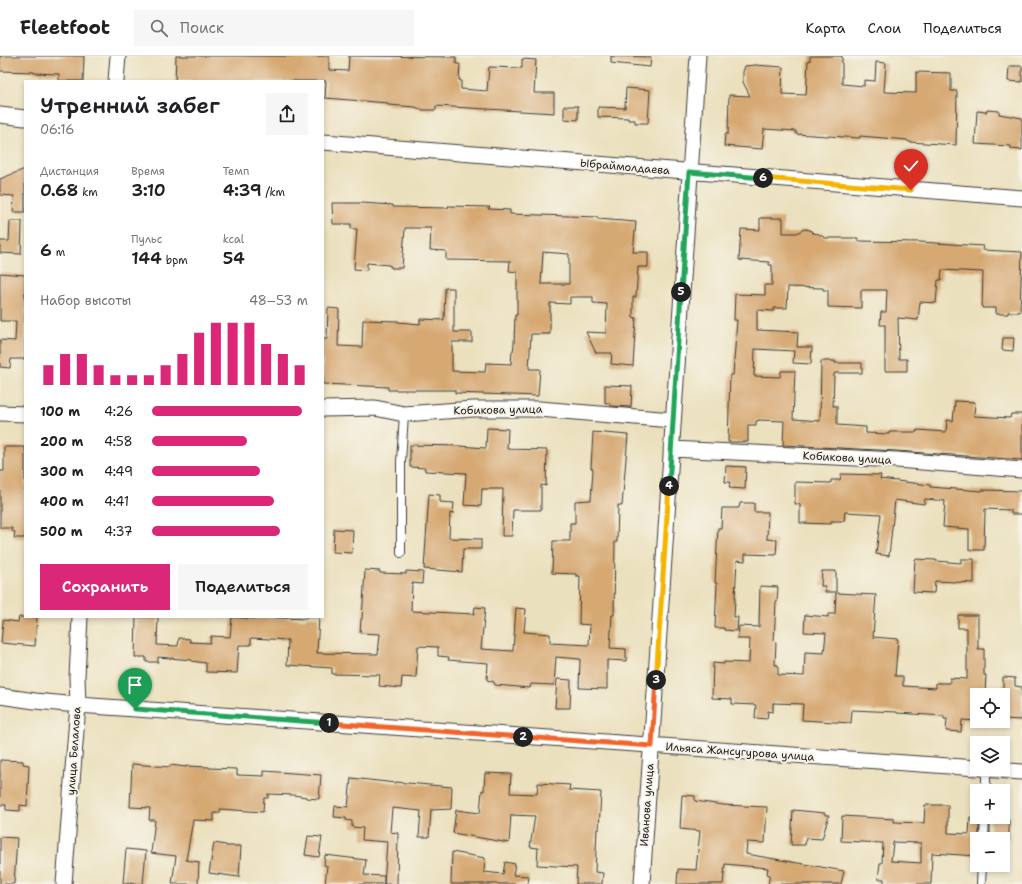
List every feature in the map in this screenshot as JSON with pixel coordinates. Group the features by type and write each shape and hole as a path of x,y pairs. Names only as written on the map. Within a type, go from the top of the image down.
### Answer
{"street":[{"path":"116,80 118,56"},
{"name":"Иванова улица","path":"642,884 672,420 698,56"},
{"path":"0,116 24,118"},
{"name":"Ыбраймолдаева","path":"324,142 1022,198"},
{"name":"Кобикова улица","path":"324,409 374,408 404,414 473,409 539,409 672,420"},
{"path":"0,413 24,414"},
{"name":"Кобикова улица","path":"671,449 897,460 1022,470"},
{"name":"улица Белалова","path":"64,884 78,705 77,677 80,618"},
{"name":"Ильяса Жансугурова улица","path":"0,696 78,705 970,768"},
{"path":"1010,771 1022,772"}],"lane":[{"path":"400,553 401,462 404,414"},
{"path":"981,884 982,872"}],"building":[{"path":"0,56 84,56 83,80 59,80 59,74 0,71"},
{"path":"176,56 329,56 329,70 348,71 349,56 456,57 456,64 460,64 459,80 461,80 461,89 487,91 489,67 522,68 522,59 536,60 534,93 554,93 554,113 436,106 436,110 423,110 415,107 388,105 388,103 325,98 326,81 324,80 175,80"},
{"path":"611,56 651,57 650,67 611,63"},
{"path":"810,56 842,56 842,84 864,86 864,80 875,81 876,62 886,63 884,92 916,93 916,72 951,73 951,91 957,91 956,145 909,142 907,140 860,136 860,138 796,134 796,131 764,129 762,149 724,146 725,134 728,134 729,95 750,96 743,82 743,72 745,66 755,65 783,67 782,94 806,95 808,61 810,61"},
{"path":"1009,66 1022,66 1022,82 1008,81"},
{"path":"626,88 650,90 648,123 635,123 635,120 628,120 628,118 598,117 598,107 625,108"},
{"path":"564,106 578,106 578,120 564,119"},
{"path":"987,110 999,111 999,114 1022,118 1022,150 1011,149 1011,146 975,144 977,111 987,112"},
{"path":"24,169 24,212 13,212 14,196 0,195 0,179"},
{"path":"332,203 393,205 393,207 490,207 488,209 510,210 510,214 598,217 598,219 636,222 633,252 648,252 648,267 638,267 636,297 633,297 633,317 636,318 633,366 611,364 612,353 596,353 586,332 606,333 607,304 593,303 593,297 570,297 570,304 550,303 550,334 531,334 529,369 540,369 538,396 455,393 455,390 388,390 388,387 324,384 324,339 327,339 328,308 339,309 338,346 362,347 363,320 398,321 420,324 420,319 444,320 445,288 454,288 454,332 472,332 472,342 452,342 452,371 485,372 486,363 511,364 514,344 515,315 517,315 517,272 509,271 510,261 446,260 446,251 430,250 431,228 405,228 402,268 391,268 389,265 367,263 367,270 354,269 357,229 351,229 351,224 333,224","holes":["543,252 569,254 569,284 541,284"]},
{"path":"760,218 783,218 783,233 797,233 804,229 810,230 813,233 819,234 825,238 858,238 858,241 920,242 983,246 982,250 1022,252 1020,312 996,314 996,308 982,308 983,272 942,270 941,280 938,280 936,303 920,302 918,320 898,318 899,359 907,359 907,371 885,371 885,325 880,325 881,312 886,312 887,290 861,290 861,308 828,307 828,290 823,290 823,288 788,287 787,308 774,308 774,311 757,310 757,330 798,332 797,347 812,347 811,364 793,363 794,351 755,349 754,376 780,377 781,371 795,371 793,419 820,421 821,361 835,361 835,363 862,363 862,373 834,374 833,406 837,406 837,425 866,427 866,433 889,434 889,432 917,432 917,430 946,432 947,420 953,421 955,401 975,402 974,416 1010,418 1011,414 1022,414 1022,460 783,445 784,421 758,420 756,421 756,425 748,425 748,442 728,442 730,375 733,375 737,320 734,320 735,294 765,295 765,285 772,285 772,265 769,265 769,262 739,260 741,229 760,230"},
{"path":"10,221 22,221 21,254 0,253 0,241 9,241"},
{"path":"0,273 24,275 24,359 11,359 10,368 0,367 0,340 15,341 16,321 0,321"},
{"path":"1003,338 1014,338 1013,351 1002,350"},
{"path":"605,385 632,386 631,407 610,406 610,403 605,403"},
{"path":"487,428 508,429 507,449 547,450 546,486 541,485 541,510 513,510 512,536 502,536 503,489 482,489 481,506 464,505 466,473 425,471 425,468 410,467 410,445 486,448"},
{"path":"593,432 628,435 622,506 618,505 617,542 615,542 614,615 612,615 610,648 626,649 626,661 607,660 607,689 579,688 580,659 556,657 554,685 531,684 530,688 495,685 494,682 487,680 488,663 448,660 449,657 438,656 438,647 418,646 416,678 402,677 401,688 379,686 380,675 332,674 332,668 287,665 288,640 251,638 251,645 239,645 237,673 206,672 206,663 191,661 192,660 158,657 158,662 146,662 146,657 135,657 136,618 158,618 157,645 178,646 179,638 190,639 190,642 210,643 211,636 230,637 232,618 319,618 317,653 378,654 380,634 360,633 365,570 380,571 380,573 406,574 406,571 423,572 422,584 412,583 411,611 474,614 475,607 485,608 481,649 513,651 516,608 526,609 524,632 550,634 550,643 589,645 590,625 579,624 580,576 576,576 576,574 552,573 553,541 570,541 570,523 575,523 575,501 591,500 593,469 591,468"},
{"path":"4,447 24,447 24,538 14,538 15,532 12,531 12,528 0,528 0,471 4,471"},
{"path":"726,466 746,467 745,489 729,488 730,482 725,482"},
{"path":"841,474 881,475 880,479 930,485 930,487 982,491 1022,491 1022,514 1011,514 1011,510 985,509 984,550 969,550 969,529 943,527 945,501 925,499 924,504 895,500 889,556 876,554 881,514 845,512 844,521 831,521 831,524 800,523 800,504 795,504 795,482 831,483 831,480 840,480"},
{"path":"429,494 440,495 440,502 454,503 453,514 450,513 449,538 481,539 481,549 463,549 462,572 424,569"},
{"path":"740,503 754,503 754,512 768,512 767,539 777,540 776,555 745,554 745,561 737,560 734,617 738,617 737,631 724,630 724,628 715,628 717,583 715,583 718,528 721,528 722,508 739,508"},
{"path":"334,529 353,530 352,553 333,552"},
{"path":"915,559 961,563 961,559 974,559 974,583 935,581 934,593 913,592"},
{"path":"822,571 836,571 836,592 825,592 825,586 821,586"},
{"path":"760,586 778,587 774,641 776,642 775,665 778,665 778,675 804,676 805,652 824,653 826,633 804,632 805,615 828,617 828,614 835,614 836,593 876,595 873,637 898,639 895,676 903,676 903,686 936,688 936,683 950,683 950,678 967,679 967,628 958,628 958,615 978,615 978,649 984,649 985,688 970,688 970,721 962,720 961,732 946,731 947,719 944,719 944,716 897,712 852,710 851,723 802,720 803,704 773,703 773,712 768,711 767,719 755,718 756,705 732,704 732,699 712,698 713,663 749,663 750,639 738,639 739,626 759,627"},
{"path":"19,617 37,618 35,646 1,643 3,620 18,622"},
{"path":"1003,677 1015,678 1015,686 1022,687 1022,720 1010,719 1010,688 1003,688"},
{"path":"557,679 571,680 570,708 555,708"},
{"path":"0,760 23,761 23,764 29,765 27,806 20,805 20,811 6,810 6,805 0,805"},
{"path":"132,764 237,769 237,775 264,776 264,771 321,775 319,799 294,795 268,794 268,798 264,798 263,812 220,809 220,813 214,813 214,821 193,820 186,860 199,862 198,884 172,884 176,856 151,853 155,820 149,820 150,808 130,807"},
{"path":"485,773 511,774 510,793 537,794 538,783 570,785 569,790 601,792 599,830 597,829 595,872 603,873 602,884 576,884 577,867 537,865 538,848 530,847 535,816 511,815 509,843 453,833 456,810 480,813 482,790 484,791"},
{"path":"351,778 452,787 451,809 431,810 429,837 419,837 421,811 392,808 390,832 398,833 397,884 384,884 387,842 362,840 363,828 352,827 352,821 346,820 346,818 334,817 335,806 348,807"},
{"path":"682,795 695,796 695,801 723,805 767,807 765,843 747,842 746,854 844,871 841,884 768,884 770,875 767,874 768,868 725,864 723,884 677,884 678,869 696,870 700,831 680,829"},
{"path":"925,805 948,805 948,833 969,834 970,817 970,824 979,824 979,832 970,832 970,856 932,853 931,884 884,884 884,879 878,879 880,863 882,863 883,843 841,841 842,816 894,819 894,822 924,823","holes":["893,842 921,843 921,863 891,861"]},
{"path":"793,810 825,813 825,815 829,815 822,839 806,838 805,845 791,845"},
{"path":"990,824 1009,824 1009,832 990,832"},
{"path":"308,836 322,837 319,857 305,855"},
{"path":"0,837 17,838 14,884 0,884"},
{"path":"214,843 226,846 241,846 239,877 209,873"},
{"path":"126,849 146,851 143,884 123,883"},
{"path":"452,852 485,858 484,872 503,874 505,862 515,864 513,875 529,876 528,884 451,884"},
{"path":"325,855 366,860 364,875 384,876 384,884 325,884 327,866 324,865"}],"route":[{"path":"135,709 652,746 689,172 911,190"}]}
